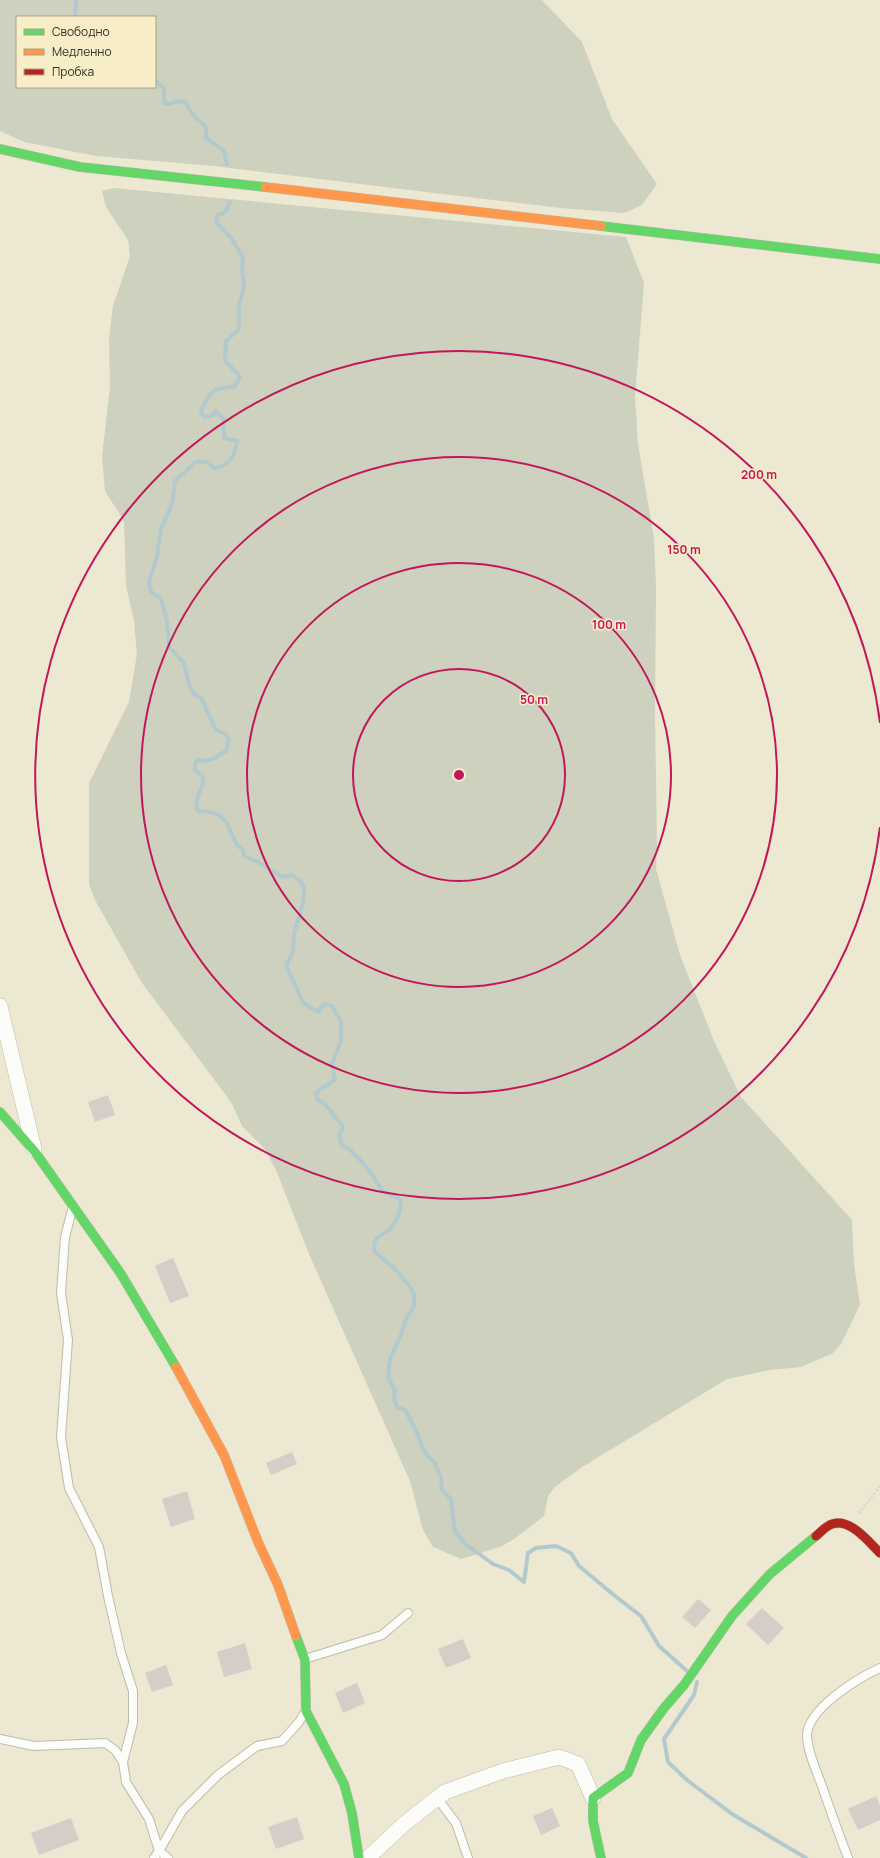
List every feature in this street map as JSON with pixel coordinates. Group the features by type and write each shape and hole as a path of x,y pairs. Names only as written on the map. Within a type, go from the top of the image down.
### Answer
{"street":[{"path":"0,148 80,167 305,191 880,259"},
{"path":"0,1006 35,1152"},
{"path":"0,1112 35,1152 120,1274 174,1363 224,1455 258,1542 278,1585 304,1660 306,1711 344,1784 352,1813 359,1858"},
{"path":"593,1798 628,1774 641,1740 650,1727 684,1685 732,1616 770,1574 828,1525 843,1522 874,1546 880,1553"},
{"path":"368,1858 404,1824 445,1792 503,1771 558,1757 578,1764 593,1798 593,1821 601,1858"}],"lane":[{"path":"73,1206 65,1237 60,1293 68,1340 62,1437 69,1488 99,1547 114,1624 133,1691 133,1723 123,1762 126,1782 149,1819 159,1851 168,1858"},
{"path":"304,1660 382,1634 408,1613"},
{"path":"848,1858 811,1758 807,1735 816,1713 836,1695 859,1679 880,1668"},
{"path":"154,1858 182,1811 218,1775 257,1746 282,1741 299,1722 306,1711"},
{"path":"0,1739 34,1746 105,1744 115,1750 123,1762"},
{"path":"437,1798 456,1823 468,1858"}],"path":[{"path":"848,1526 880,1486"}],"green space":[{"path":"0,0 542,0 582,42 612,119 657,184 642,205 624,213 561,208 214,166 96,156 24,142 0,131"},
{"path":"114,188 626,237 644,283 635,397 638,444 654,538 656,584 656,869 680,955 714,1041 741,1097 852,1220 854,1264 860,1305 841,1344 833,1353 801,1367 770,1370 727,1379 582,1467 555,1487 548,1496 544,1516 514,1539 500,1547 461,1559 433,1547 423,1530 410,1481 309,1254 276,1170 265,1149 242,1126 231,1102 142,983 95,900 89,884 89,783 129,702 137,654 134,621 126,586 124,521 105,491 102,457 110,386 109,338 113,306 130,256 128,240 106,207 102,191"}],"building":[{"path":"108,1095 115,1115 95,1122 88,1102"},
{"path":"173,1258 189,1296 170,1303 155,1266"},
{"path":"292,1452 297,1464 271,1475 266,1463"},
{"path":"187,1491 195,1519 171,1527 162,1499"},
{"path":"698,1599 711,1610 695,1628 682,1617"},
{"path":"762,1608 784,1628 768,1645 746,1624"},
{"path":"463,1639 471,1658 446,1668 438,1649"},
{"path":"245,1643 252,1669 224,1677 217,1652"},
{"path":"166,1665 173,1685 152,1692 145,1673"},
{"path":"357,1683 365,1703 343,1713 335,1693"},
{"path":"876,1796 880,1805 880,1820 858,1830 848,1809"},
{"path":"552,1808 560,1826 541,1835 533,1816"},
{"path":"297,1817 304,1839 276,1849 268,1827"},
{"path":"71,1818 79,1840 39,1855 31,1833"}],"waterway":[{"path":"75,16 76,0"},
{"path":"156,81 164,89 164,103 168,104 178,101 185,102 194,116 204,124 206,129 206,138 224,151 227,164"},
{"path":"230,202 225,212 218,215 216,222 231,238 243,257 242,270 244,287 239,304 239,329 226,341 225,360 240,377 235,386 213,391 203,405 201,413 205,417 213,415 216,411 223,418 224,438 237,441 236,447 233,456 225,464 215,469 208,462 196,462 175,481 172,504 161,529 157,556 149,582 151,592 161,599 167,621 169,647 184,663 190,688 194,694 201,698 216,730 224,733 229,739 226,751 206,761 198,760 195,764 195,770 203,777 202,786 197,798 198,811 212,812 222,817 235,842 243,850 244,856 258,862 282,877 292,875 300,881 304,888 304,899 294,934 293,952 286,965 303,1003 318,1012 324,1004 332,1006 341,1021 341,1041 332,1063 335,1080 320,1089 316,1094 318,1100 325,1104 343,1127 339,1136 342,1145 359,1159 383,1192 397,1197 401,1202 400,1210 395,1222 386,1232 376,1239 374,1247 374,1251 395,1269 409,1285 414,1294 414,1306 406,1319 401,1335 390,1359 388,1377 395,1391 394,1398 397,1407 405,1410 414,1426 425,1453 434,1462 441,1478 442,1489 451,1500 455,1531 464,1543 493,1564 509,1570 524,1582 528,1553 536,1548 556,1546 571,1553 579,1566 641,1616 659,1646 687,1671"},
{"path":"697,1682 694,1695 664,1739 668,1762 687,1780 732,1814 806,1858"}],"traffic: fast":[{"path":"0,149 80,167 265,187"},
{"path":"601,226 880,259"},
{"path":"0,1112 35,1152 121,1274 176,1367"},
{"path":"601,1858 593,1821 593,1798 628,1773 641,1740 664,1708 684,1685 732,1616 770,1574 816,1536"},
{"path":"296,1636 305,1660 306,1711 344,1784 352,1813 359,1858"}],"traffic: slow":[{"path":"265,187 601,226"},
{"path":"176,1367 224,1455 258,1542 278,1585 296,1636"}],"traffic: jam":[{"path":"816,1536 828,1526 835,1523 842,1523 857,1530 880,1553"}]}
